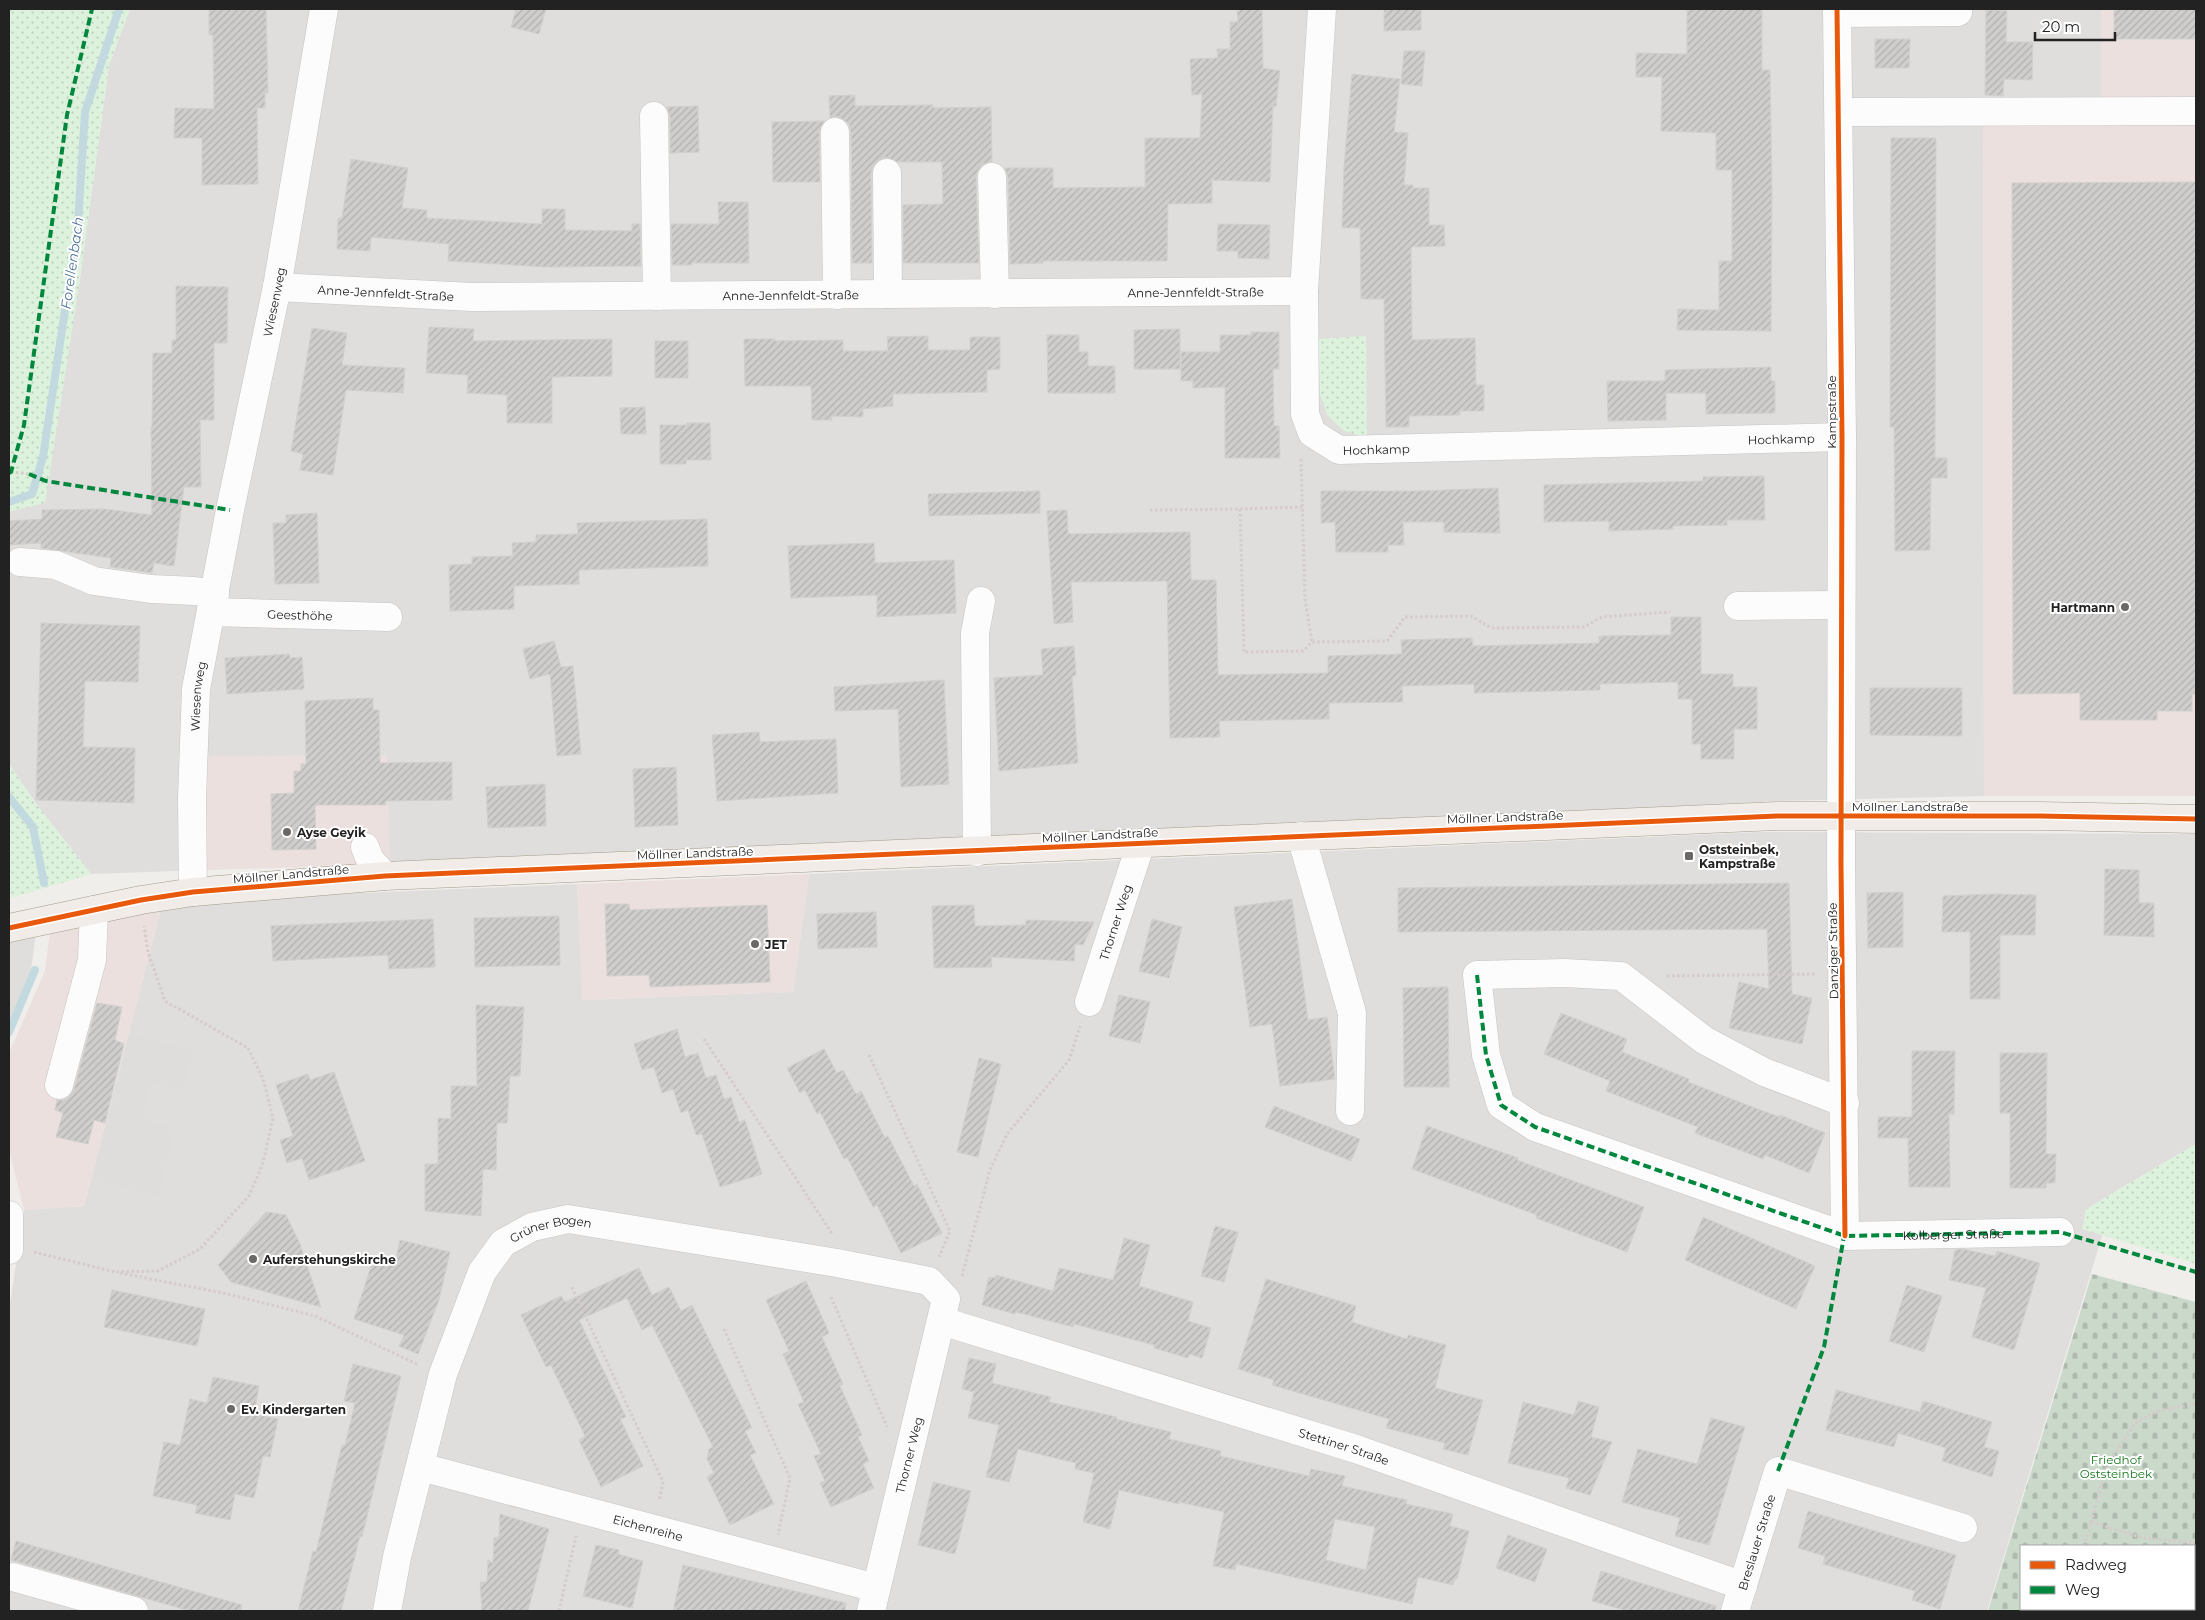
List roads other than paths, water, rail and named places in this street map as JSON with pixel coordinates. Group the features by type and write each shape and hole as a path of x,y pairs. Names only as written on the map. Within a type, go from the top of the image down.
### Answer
{"main road":[{"name":"Möllner Landstraße","path":"9,928 140,900 193,892 385,876 977,852 1141,843 1777,816 2040,816 2196,820"}],"street":[{"name":"Wiesenweg","path":"193,892 201,799 196,689 207,599 277,287 324,9"},
{"path":"1304,292 1322,9"},
{"path":"1838,11 1958,12"},
{"name":"Kampstraße","path":"1838,11 1842,437 1840,605 1841,816"},
{"path":"1839,112 2196,111"},
{"path":"654,116 657,296"},
{"path":"835,132 836,295"},
{"path":"887,173 888,294"},
{"path":"992,178 995,294"},
{"name":"Anne-Jennfeldt-Straße","path":"277,287 472,297 1304,292"},
{"name":"Hochkamp","path":"1304,292 1305,414 1312,433 1339,450 1842,437"},
{"name":"Geesthöhe","path":"20,562 56,565 94,581 207,599 388,617"},
{"path":"977,852 976,634 981,601"},
{"path":"1738,606 1840,605"},
{"name":"Danziger Straße","path":"1841,816 1846,1236"},
{"path":"1302,836 1352,1013 1350,1111"},
{"name":"Thorner Weg","path":"1089,1002 1141,843"},
{"path":"365,847 370,860 385,876"},
{"path":"59,1085 92,960 94,910"},
{"path":"1845,1103 1764,1072 1704,1040 1621,976 1564,973 1477,975 1486,1055 1501,1105 1535,1127 1846,1236"},
{"path":"9,1216 9,1249"},
{"name":"Grüner Bogen","path":"387,1611 397,1557 443,1374 482,1272 503,1243 532,1227 568,1219 837,1263 939,1300"},
{"name":"Kolberger Straße","path":"1846,1236 2060,1232"},
{"name":"Thorner Weg","path":"874,1600 906,1469 939,1300"},
{"name":"Stettiner Straße","path":"939,1300 1743,1586"},
{"name":"Eichenreihe","path":"421,1467 773,1561 874,1600"},
{"name":"Breslauer Straße","path":"1735,1611 1778,1471 1963,1528"},
{"path":"14,1577 134,1611"}],"waterway":[{"name":"Forellenbach","path":"9,502 32,494 43,457 78,223 85,112 119,9"},
{"name":"Forellenbach","path":"9,797 33,827 44,883"},
{"name":"Forellenbach","path":"9,1032 35,970"}],"place":[{"name":"Hartmann","path":"2125,607"},
{"name":"Ayse Geyik","path":"287,832"},
{"name":"Oststeinbek, Kampstraße","path":"1689,856"},
{"name":"JET","path":"755,944"},
{"name":"Auferstehungskirche","path":"253,1259"},
{"name":"Ev. Kindergarten","path":"231,1409"}],"park label":[{"name":"Friedhof Oststeinbek","path":"2116,1466"}]}
